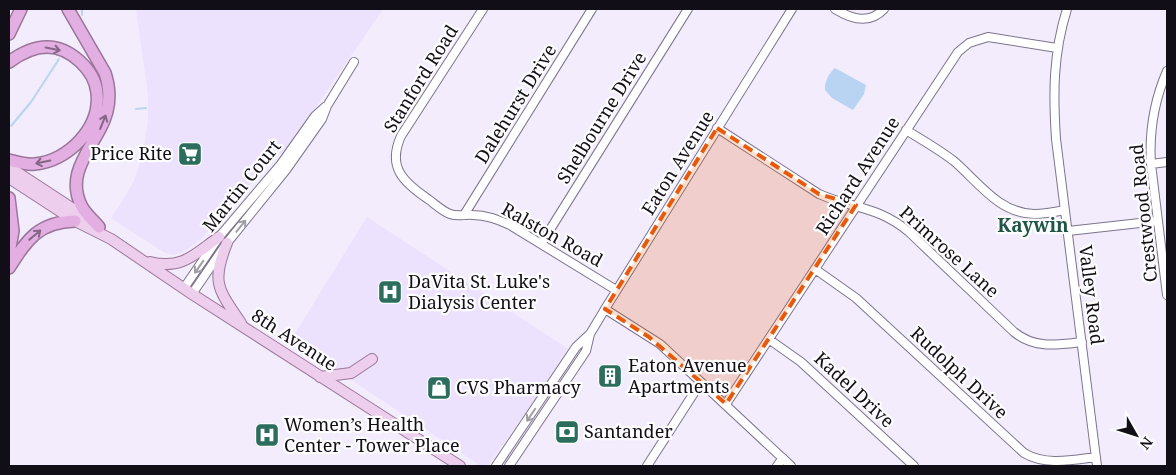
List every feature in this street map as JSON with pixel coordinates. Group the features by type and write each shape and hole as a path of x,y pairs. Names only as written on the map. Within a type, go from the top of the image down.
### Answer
{"highway":[{"path":"9,34 21,9"},
{"path":"9,268 22,248 40,230 50,224 87,222 75,186 76,175 86,150 101,128 108,105 109,88 105,73 68,9"},
{"path":"9,62 22,53 38,48 58,49 75,57 89,72 98,94 96,112 89,129 79,141 59,157 35,164 9,160"},
{"path":"9,198 13,231 9,253"}],"main road":[{"name":"8th Avenue","path":"9,168 188,291 460,466"},
{"name":"8th Avenue","path":"9,178 87,222"},
{"path":"144,260 167,265 175,264 223,240"},
{"path":"223,240 218,280 223,294 244,328"},
{"path":"320,376 351,373 372,358"}],"street":[{"name":"Stanford Road","path":"398,169 396,151 401,136 483,9"},
{"name":"Dalehurst Drive","path":"464,215 592,9"},
{"name":"Shelbourne Drive","path":"541,244 688,9"},
{"name":"Eaton Avenue","path":"496,466 576,347 590,334 792,9"},
{"path":"835,9 846,16 862,19 875,16 884,9"},
{"name":"Valley Road","path":"1067,9 1057,48 1054,81 1056,139 1098,466"},
{"name":"Richard Avenue","path":"726,404 770,340 856,205 958,52 969,42 988,37 1057,48"},
{"name":"Martin Court","path":"188,291 223,240 315,116 327,106 354,62"},
{"name":"Crestwood Road","path":"1167,71 1153,116 1150,148 1158,221 1164,246 1167,295"},
{"name":"Primrose Lane","path":"717,128 819,194 880,212 902,226 1022,337 1046,345 1082,342"},
{"path":"906,130 949,157 996,200 1010,209 1037,214 1065,210"},
{"path":"1151,164 1167,162"},
{"name":"Ralston Road","path":"398,169 412,188 447,213 495,218 517,229 616,290"},
{"path":"1068,231 1158,221"},
{"name":"Rudolph Drive","path":"815,270 856,298 1024,453 1046,461 1096,457"},
{"path":"605,309 660,344 792,466"},
{"name":"Eaton Avenue","path":"508,466 586,351 590,334"},
{"name":"Kadel Drive","path":"770,340 801,362 914,466"},
{"path":"647,466 701,382"},
{"path":"777,466 783,458"}],"highlighted area":[{"path":"717,128 819,194 856,205 726,404 649,337 605,309"}],"shaded area":[{"path":"136,9 383,9 283,155 279,152 201,239 183,252 174,255 165,253 111,218 135,179 143,153 148,121 148,95"},
{"path":"367,217 570,350 489,464 481,466 291,340"}],"water":[{"path":"835,68 866,85 864,94 853,110 832,98 825,90 827,78"}],"waterway":[{"path":"82,9 82,15"},
{"path":"11,126 31,102 59,59"},
{"path":"136,109 146,108"}],"place":[{"name":"Price Rite","path":"190,154"},
{"name":"DaVita St. Luke's Dialysis Center","path":"390,292"},
{"name":"Eaton Avenue Apartments","path":"610,376"},
{"name":"CVS Pharmacy","path":"439,388"},
{"name":"Santander","path":"567,432"},
{"name":"Women’s Health Center - Tower Place","path":"267,435"}],"district":[{"name":"Kaywin","path":"1033,225"}]}
